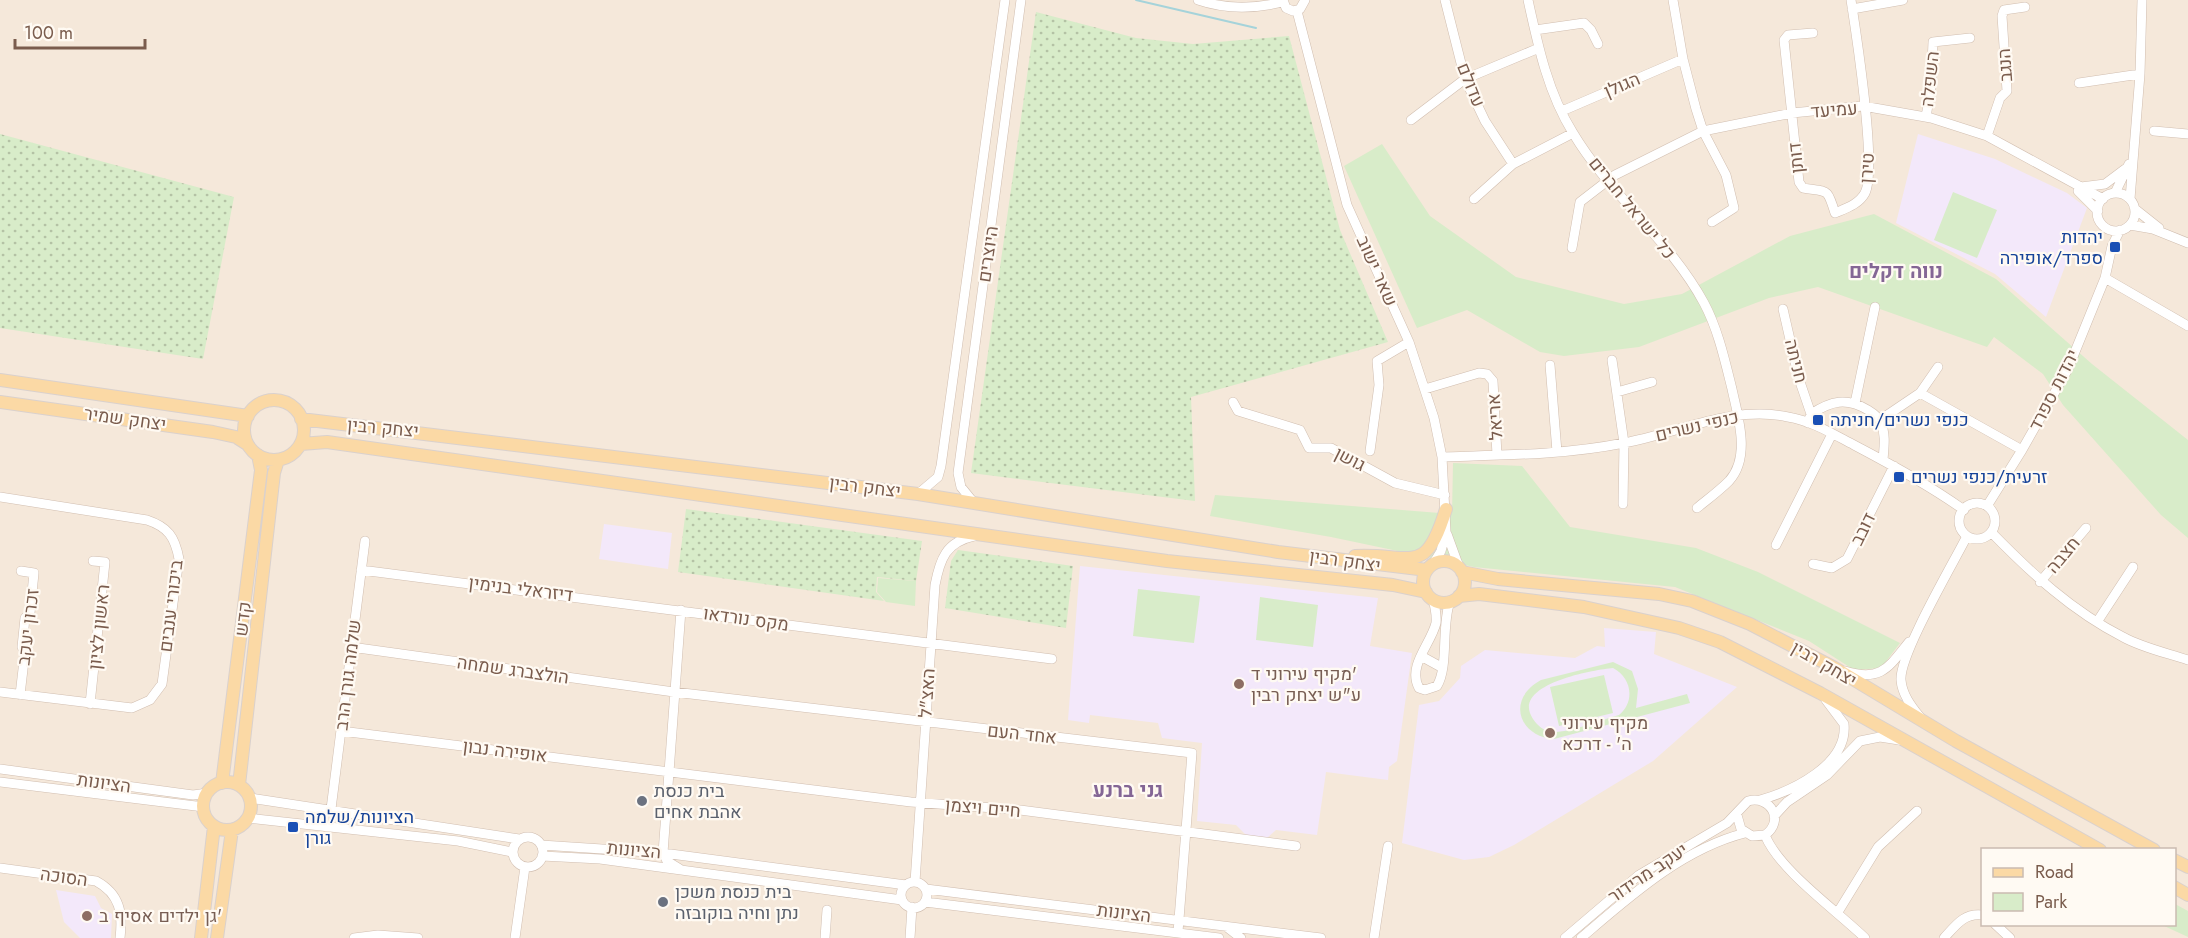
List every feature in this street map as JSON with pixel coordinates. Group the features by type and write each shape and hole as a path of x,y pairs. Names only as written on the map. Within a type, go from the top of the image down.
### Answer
{"main road":[{"name":"יצחק שמיר","path":"0,380 248,416"},
{"path":"271,400 288,403 301,419 304,434 300,444 295,452 278,460 258,455 247,444 244,435 248,416 256,405 271,400"},
{"name":"יצחק שמיר","path":"0,402 213,432 236,437 247,444"},
{"name":"יצחק רבין","path":"301,419 918,494 1331,559 1430,567"},
{"name":"יצחק רבין","path":"300,444 327,442 1236,571 1393,585 1429,596"},
{"name":"קדש","path":"222,783 261,470 258,455"},
{"name":"קדש","path":"239,785 274,473 278,460"},
{"path":"1331,559 1361,555 1409,559 1420,557 1433,544 1446,509"},
{"path":"1444,561 1461,570 1465,582 1454,599 1429,596 1423,579 1430,567 1444,561"},
{"name":"יצחק רבין","path":"1461,570 1498,579 1630,589 1692,601 1750,624 1833,668 1925,724 2152,848"},
{"name":"יצחק רבין","path":"1454,599 1479,594 1584,607 1679,628 1720,642 1820,693 2098,848"},
{"path":"222,783 239,785 250,798 248,818 242,825 232,830 214,826 205,814 204,807 208,793 222,783"},
{"path":"201,938 214,826"},
{"path":"217,938 232,830"}],"street":[{"name":"היוצרים","path":"918,494 938,477 1005,0"},
{"name":"היוצרים","path":"974,503 957,479 1021,0"},
{"path":"1198,0 1225,7 1244,8 1283,1 1286,9 1297,11 1305,0"},
{"name":"עדולם","path":"1445,0 1465,79 1485,121 1513,164"},
{"name":"כל ישראל חברים","path":"1528,0 1549,82 1573,133 1607,182 1673,257 1704,303 1726,367 1741,438 1739,460 1730,480 1697,508"},
{"path":"1673,0 1683,59 1703,131 1726,175 1734,208 1712,222"},
{"path":"1851,4 1903,0"},
{"path":"2142,0 2137,130 2130,199 2135,209 2169,234 2188,243"},
{"name":"טירן","path":"1835,213 1854,204 1866,190 1869,143 1851,4"},
{"name":"הנגב","path":"1988,136 2000,98 2007,91 2002,16 2004,10 2025,7"},
{"name":"שאר ישוב","path":"1297,11 1347,205 1409,342 1425,389 1443,457 1446,532 1441,551 1430,567"},
{"path":"1535,30 1584,23 1591,30 1598,44"},
{"path":"1792,113 1784,40 1788,35 1813,33"},
{"name":"השפלה","path":"1926,117 1931,87 1933,42 1970,38"},
{"path":"1411,120 1465,79 1539,48"},
{"name":"הגולן","path":"1562,111 1683,59"},
{"path":"2079,83 2140,74"},
{"name":"עמיעד","path":"1572,248 1580,202 1615,175 1703,131 1792,113 1863,106 1926,117 1988,136 2103,198"},
{"name":"דותן","path":"1792,113 1800,186 1828,192 1835,213"},
{"path":"2137,130 2129,162 2115,193 2103,198 2098,211 2099,219 2107,228 2120,230 2130,225 2169,234"},
{"path":"2154,131 2188,134"},
{"path":"1474,199 1513,164 1573,133"},
{"path":"2079,187 2105,184 2118,176 2129,162"},
{"name":"עמיעד","path":"2062,177 2098,211"},
{"path":"2115,193 2130,199"},
{"path":"2130,225 2135,209"},
{"name":"יהדות ספרד","path":"2107,228 2108,268"},
{"name":"יהדות ספרד","path":"1986,506 2022,450 2068,369 2105,278 2112,246 2120,230"},
{"path":"2105,278 2188,326"},
{"path":"1855,403 1875,307"},
{"name":"חניתה","path":"1783,309 1809,418"},
{"name":"גושן","path":"1370,451 1379,385 1377,360 1409,342"},
{"path":"1612,360 1624,443 1623,504"},
{"path":"1550,365 1557,452"},
{"path":"1880,420 1920,393 1938,367"},
{"name":"אריאל","path":"1425,389 1479,373 1486,374 1493,381 1497,455"},
{"path":"1617,392 1652,382"},
{"path":"1920,393 2022,450"},
{"path":"1809,418 1826,404 1840,400 1855,403 1880,420 1885,438 1883,460"},
{"name":"גושן","path":"1233,402 1238,411 1300,430 1310,448 1331,448 1395,483 1445,495"},
{"name":"כנפי נשרים","path":"1443,457 1557,452 1624,443 1737,415 1762,414 1809,418 1832,434 1938,491 1964,510"},
{"path":"1776,544 1832,434"},
{"name":"דובב","path":"1814,564 1832,568 1847,559 1894,466"},
{"name":"ביכורי ענבים","path":"0,498 147,520 162,525 175,540 178,567 159,691 150,700 132,708 0,692"},
{"path":"1974,504 1986,506 1995,518 1991,532 1977,539 1967,536 1960,524 1964,510 1974,504"},
{"name":"חצבה","path":"2040,582 2086,528"},
{"name":"שאר ישוב","path":"1446,532 1461,570"},
{"path":"1991,532 2040,582 2097,622 2125,638 2188,660"},
{"name":"האצ\"ל","path":"910,883 919,802 935,585 944,553 958,541 986,535"},
{"path":"1925,724 1905,696 1901,681 1905,660 1967,536"},
{"name":"שלמה גורן הרב","path":"331,809 365,541"},
{"name":"ראשון לציון","path":"90,704 105,562 93,561"},
{"path":"2097,622 2133,567"},
{"name":"דיזראלי בנימין","path":"361,570 681,610"},
{"name":"זכרון יעקב","path":"20,695 25,652 22,647 25,618 30,613 34,573 21,571"},
{"path":"1429,596 1436,622 1416,677 1422,689 1437,686 1444,627 1454,599"},
{"name":"מקס נורדאו","path":"663,853 681,610 1052,659"},
{"path":"1833,668 1855,674 1874,675 1888,668 1917,633"},
{"name":"הולצברג שמחה","path":"351,647 674,692"},
{"path":"1422,656 1441,667"},
{"name":"אחד העם","path":"674,692 1192,753 1178,932"},
{"path":"1760,800 1769,805 1775,815 1774,825 1765,835 1758,837 1745,833 1738,823 1737,815 1748,801 1760,800 1784,792 1815,774 1842,745 1844,724 1820,693"},
{"name":"אופירה נבון","path":"341,731 669,773"},
{"path":"1775,815 1787,802 1827,775 1860,741 1880,737 1902,740"},
{"name":"הציונות","path":"0,769 193,795 208,793"},
{"name":"חיים ויצמן","path":"669,773 919,802 1020,810 1296,846"},
{"name":"הציונות","path":"0,782 204,807"},
{"path":"250,798 519,839 532,837 541,845 542,856 537,864 525,867 516,862 512,852"},
{"path":"1838,912 1878,847 1917,811"},
{"name":"יעקב מרידור","path":"1565,938 1639,875 1737,815"},
{"path":"248,818 458,842 512,852"},
{"name":"יעקב מרידור","path":"1581,938 1633,895 1681,861 1727,838 1745,833"},
{"path":"1765,835 1774,853 1865,938"},
{"path":"512,852 519,839"},
{"name":"הציונות","path":"541,845 663,853 910,883"},
{"path":"1374,938 1388,846"},
{"path":"600,859 647,859 663,853 667,861 683,871"},
{"name":"הציונות","path":"542,856 600,859 902,900"},
{"path":"515,938 525,867"},
{"name":"הסוכה","path":"0,868 96,881 106,886 114,894 120,908 120,938"},
{"path":"910,883 926,889 925,902 920,907 912,907 902,900 902,892 910,883"},
{"name":"הציונות","path":"926,889 1321,938"},
{"name":"הציונות","path":"925,902 1219,938"},
{"path":"910,938 912,907"},
{"path":"825,938 827,910"},
{"path":"1944,938 1960,921 1971,914 1981,915"},
{"path":"1226,926 1241,938"},
{"path":"1997,926 2010,938"},
{"path":"354,938 378,935 418,938"}],"shaded area":[{"path":"0,0 2188,0 2188,938 0,938"},
{"path":"1918,134 1995,159 2067,193 2087,208 2046,317 1995,274 1896,223"},
{"path":"604,524 672,533 668,569 599,559"},
{"name":"מקיף עירוני ד' ע\"ש יצחק רבין","path":"1080,566 1378,598 1370,646 1412,653 1397,761 1389,767 1388,780 1326,772 1317,835 1276,830 1267,838 1246,835 1236,825 1197,821 1202,743 1162,738 1158,723 1090,715 1089,723 1068,720"},
{"name":"מקיף עירוני ה' - דרכא","path":"1604,628 1656,632 1654,654 1737,687 1653,761 1514,845 1489,857 1464,860 1402,843 1419,705 1439,701 1460,678 1461,666 1485,650 1575,658 1597,646 1605,647"},
{"name":"גן ילדים אסיף ב'","path":"56,890 95,896 101,908 112,914 111,938 80,938 64,922"}],"green space":[{"path":"1036,12 1136,38 1193,44 1289,36 1340,230 1388,342 1191,397 1195,501 971,473"},
{"path":"0,134 234,197 203,359 0,328"},
{"path":"1382,144 1430,216 1516,277 1624,304 1682,294 1790,236 1874,214 1996,279 2092,364 2188,440 2188,538 2161,515 2063,405 2043,374 1994,337 1987,347 1818,287 1769,298 1639,347 1564,356 1540,352 1467,310 1417,328 1344,166"},
{"path":"1953,192 1997,210 1977,258 1934,240"},
{"path":"1453,463 1522,466 1570,527 1696,548 1758,572 1900,643 1881,668 1854,670 1809,641 1675,587 1474,567 1331,537 1210,516 1215,495 1452,514"},
{"path":"686,509 922,541 916,581 877,577 876,592 884,601 678,572"},
{"path":"958,550 1073,566 1066,628 945,608 951,561"},
{"path":"878,578 916,581 915,606 886,602 877,592"},
{"path":"1138,589 1200,596 1194,643 1133,636"},
{"path":"1260,597 1318,605 1313,647 1256,640"},
{"path":"1613,662 1632,671 1638,689 1636,708 1687,694 1690,703 1554,739 1532,731 1525,724 1521,715 1520,706 1523,696 1541,680","holes":["1613,668 1624,677 1629,690 1628,703 1619,715 1558,732 1546,730 1533,719 1529,707 1533,697 1542,688 1588,672"]},
{"path":"1604,675 1613,713 1559,726 1550,687"},
{"path":"2176,905 2188,911 2188,937 2164,926 2176,926"}],"waterway":[{"path":"1136,0 1256,28"}],"place":[{"name":"יהדות ספרד/אופירה","path":"2115,247"},
{"name":"כנפי נשרים/חניתה","path":"1818,420"},
{"name":"זרעית/כנפי נשרים","path":"1899,477"},
{"name":"מקיף עירוני ד' ע\"ש יצחק רבין","path":"1239,684"},
{"name":"מקיף עירוני ה' - דרכא","path":"1550,733"},
{"name":"בית כנסת אהבת אחים","path":"642,801"},
{"name":"הציונות/שלמה גורן","path":"293,827"},
{"name":"בית כנסת משכן נתן וחיה בוקובזה","path":"663,902"},
{"name":"גן ילדים אסיף ב'","path":"87,916"}],"district":[{"name":"נווה דקלים","path":"1896,271"},
{"name":"גני ברנע","path":"1128,790"}]}
